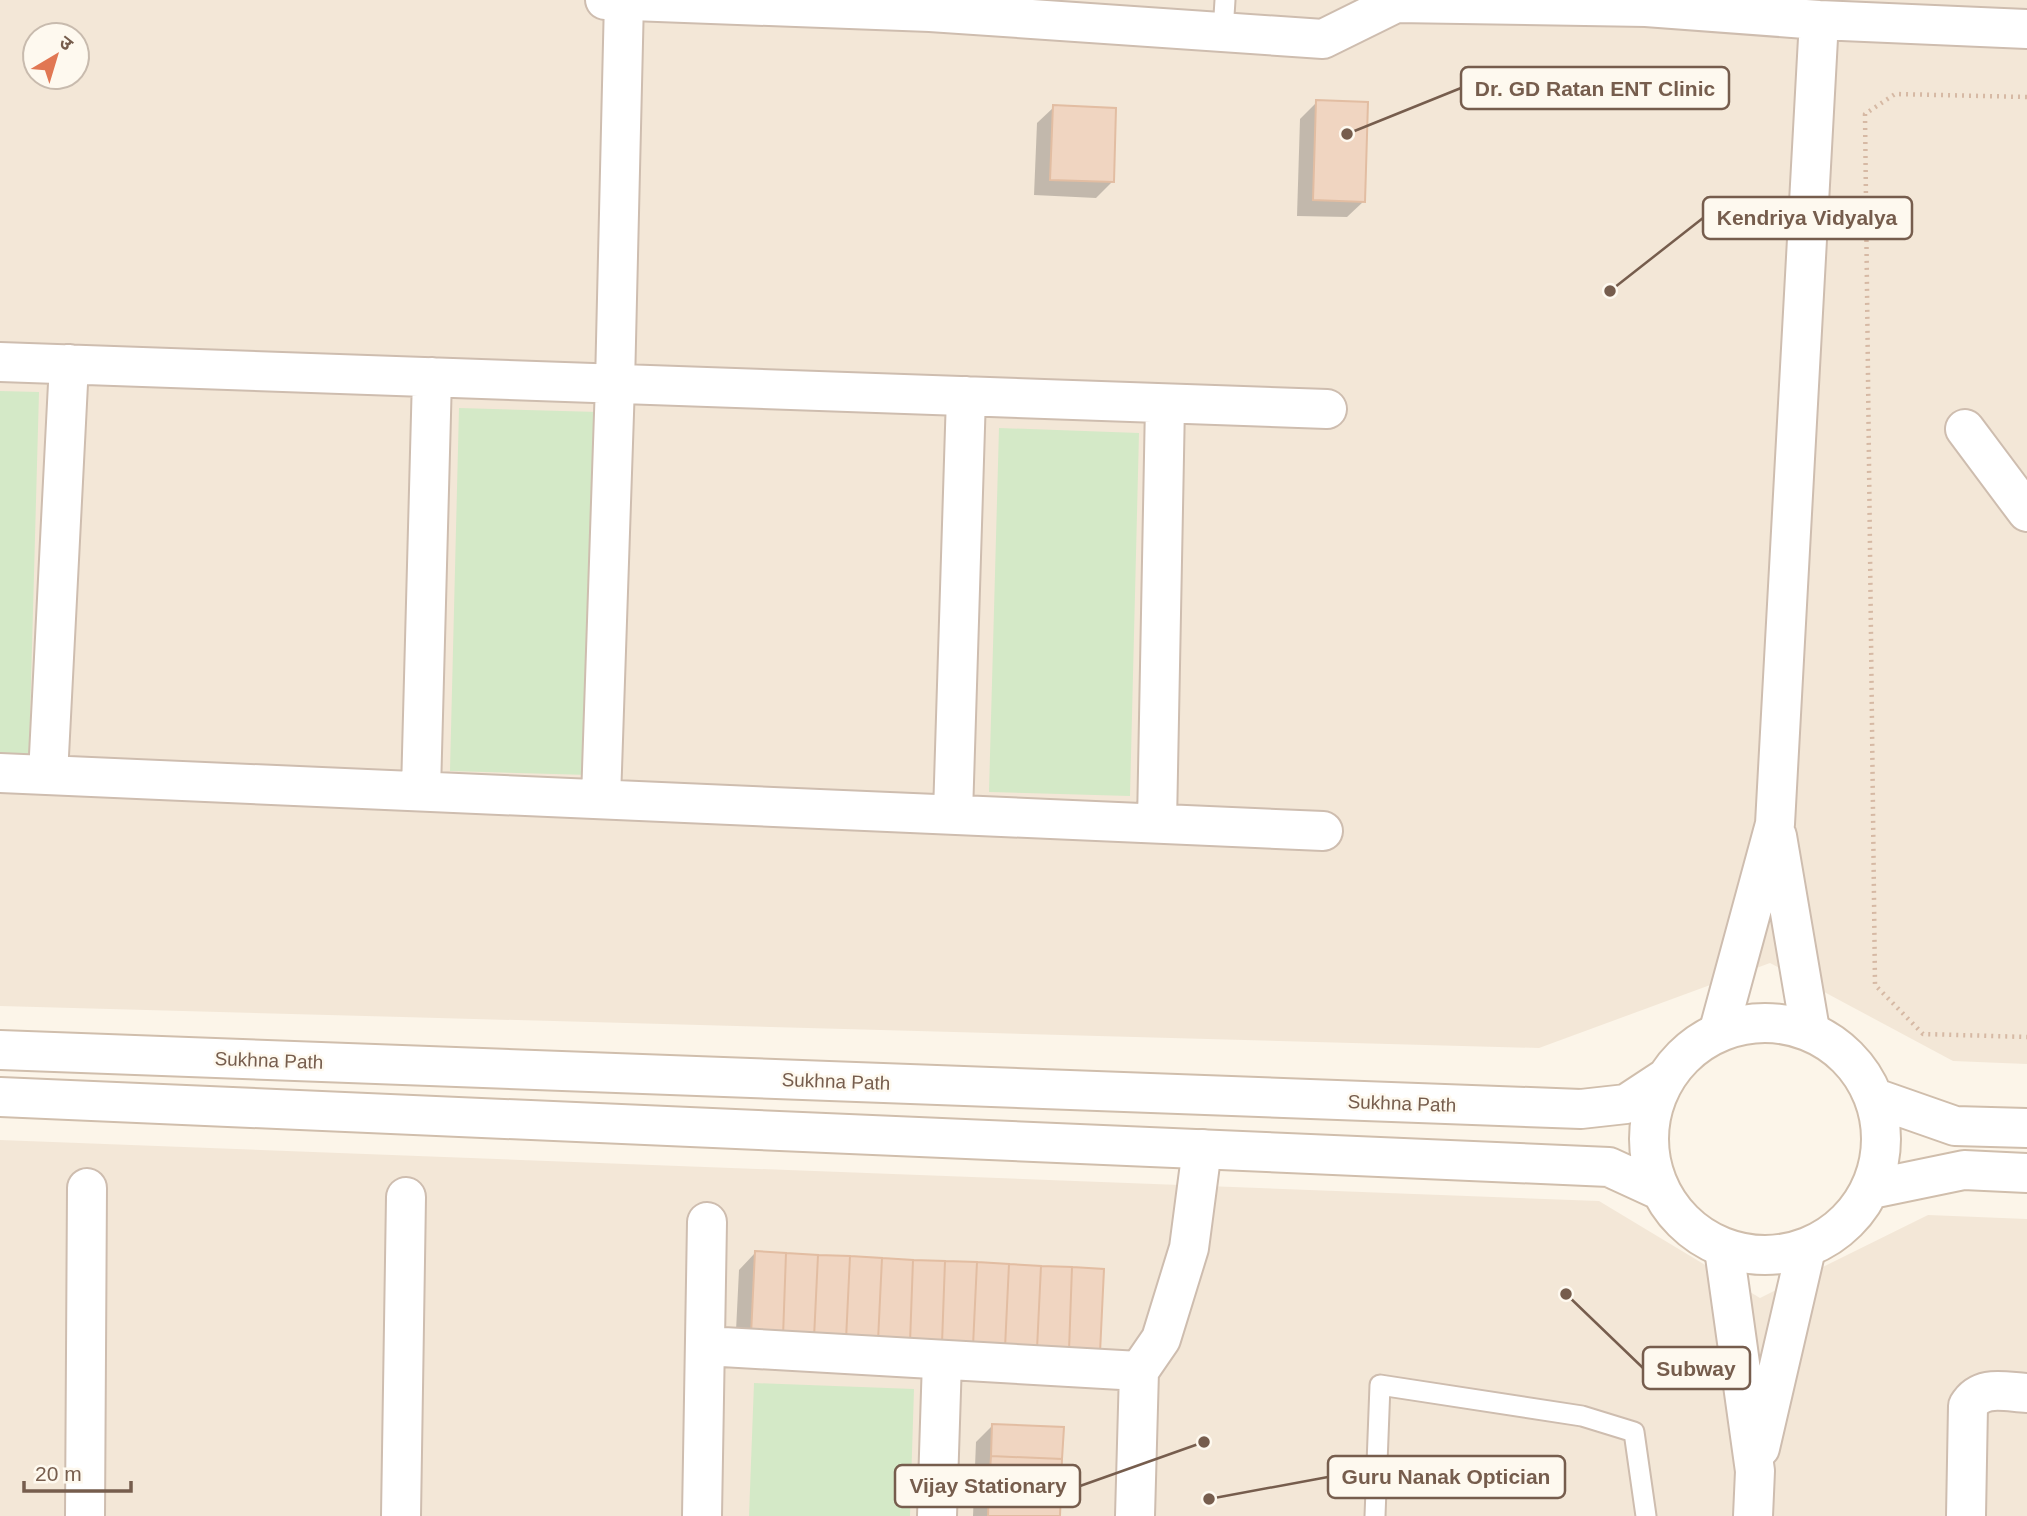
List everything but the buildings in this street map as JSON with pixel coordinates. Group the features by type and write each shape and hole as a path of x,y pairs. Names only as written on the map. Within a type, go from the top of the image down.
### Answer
{"street":[{"path":"604,0 930,6 1224,16 1323,39 1396,2 1646,8 1819,20 2027,29"},
{"path":"601,799 624,0"},
{"path":"1719,1030 1775,824 1819,20"},
{"path":"0,362 1327,410"},
{"path":"48,775 69,364"},
{"path":"421,791 432,377"},
{"path":"954,814 966,396"},
{"path":"1157,823 1164,404"},
{"path":"1965,429 2027,512"},
{"path":"0,773 1323,831"},
{"path":"1775,824 1810,1030"},
{"path":"1764,1021 1810,1030 1847,1055 1863,1074 1875,1098 1883,1138 1872,1189 1832,1237 1806,1249 1766,1256 1724,1249 1683,1222 1659,1190 1647,1139 1653,1102 1664,1079 1681,1056 1719,1030 1764,1021"},
{"name":"Sukhna Path","path":"0,1049 1581,1109 1626,1104 1664,1079"},
{"path":"0,1097 1608,1167 1659,1190"},
{"path":"1875,1098 1955,1126 2027,1128"},
{"path":"1135,1516 1139,1371 1161,1339 1189,1248 1202,1149"},
{"path":"1872,1189 1964,1170 2027,1172"},
{"path":"85,1516 87,1188"},
{"path":"401,1516 406,1196"},
{"path":"702,1516 707,1222"},
{"path":"1724,1249 1755,1471"},
{"path":"1753,1516 1755,1471 1806,1249"},
{"path":"705,1346 1139,1371"},
{"path":"937,1516 942,1360"},
{"path":"1966,1516 1968,1406 1974,1396 1988,1391 2027,1393"}],"lane":[{"path":"1376,1516 1380,1385 1582,1416 1634,1433 1646,1516"}],"path":[{"path":"2027,97 1895,94 1865,114 1875,985 1923,1034 2027,1037"}],"shaded area":[{"path":"0,0 2027,0 2027,1064 1953,1061 1770,963 1539,1048 0,1006"},
{"path":"0,1140 1599,1201 1760,1298 1928,1215 2027,1219 2027,1516 0,1516"}],"green space":[{"path":"0,391 39,392 29,756 0,755"},
{"path":"459,408 599,412 590,775 450,771"},
{"path":"999,428 1139,433 1130,796 989,792"},
{"path":"754,1383 914,1389 910,1516 749,1516"}],"place":[{"name":"Dr. GD Ratan ENT Clinic","path":"1347,134"},
{"name":"Kendriya Vidyalya","path":"1610,291"},
{"name":"Subway","path":"1566,1294"},
{"name":"Vijay Stationary","path":"1204,1442"},
{"name":"Guru Nanak Optician","path":"1209,1499"}]}
